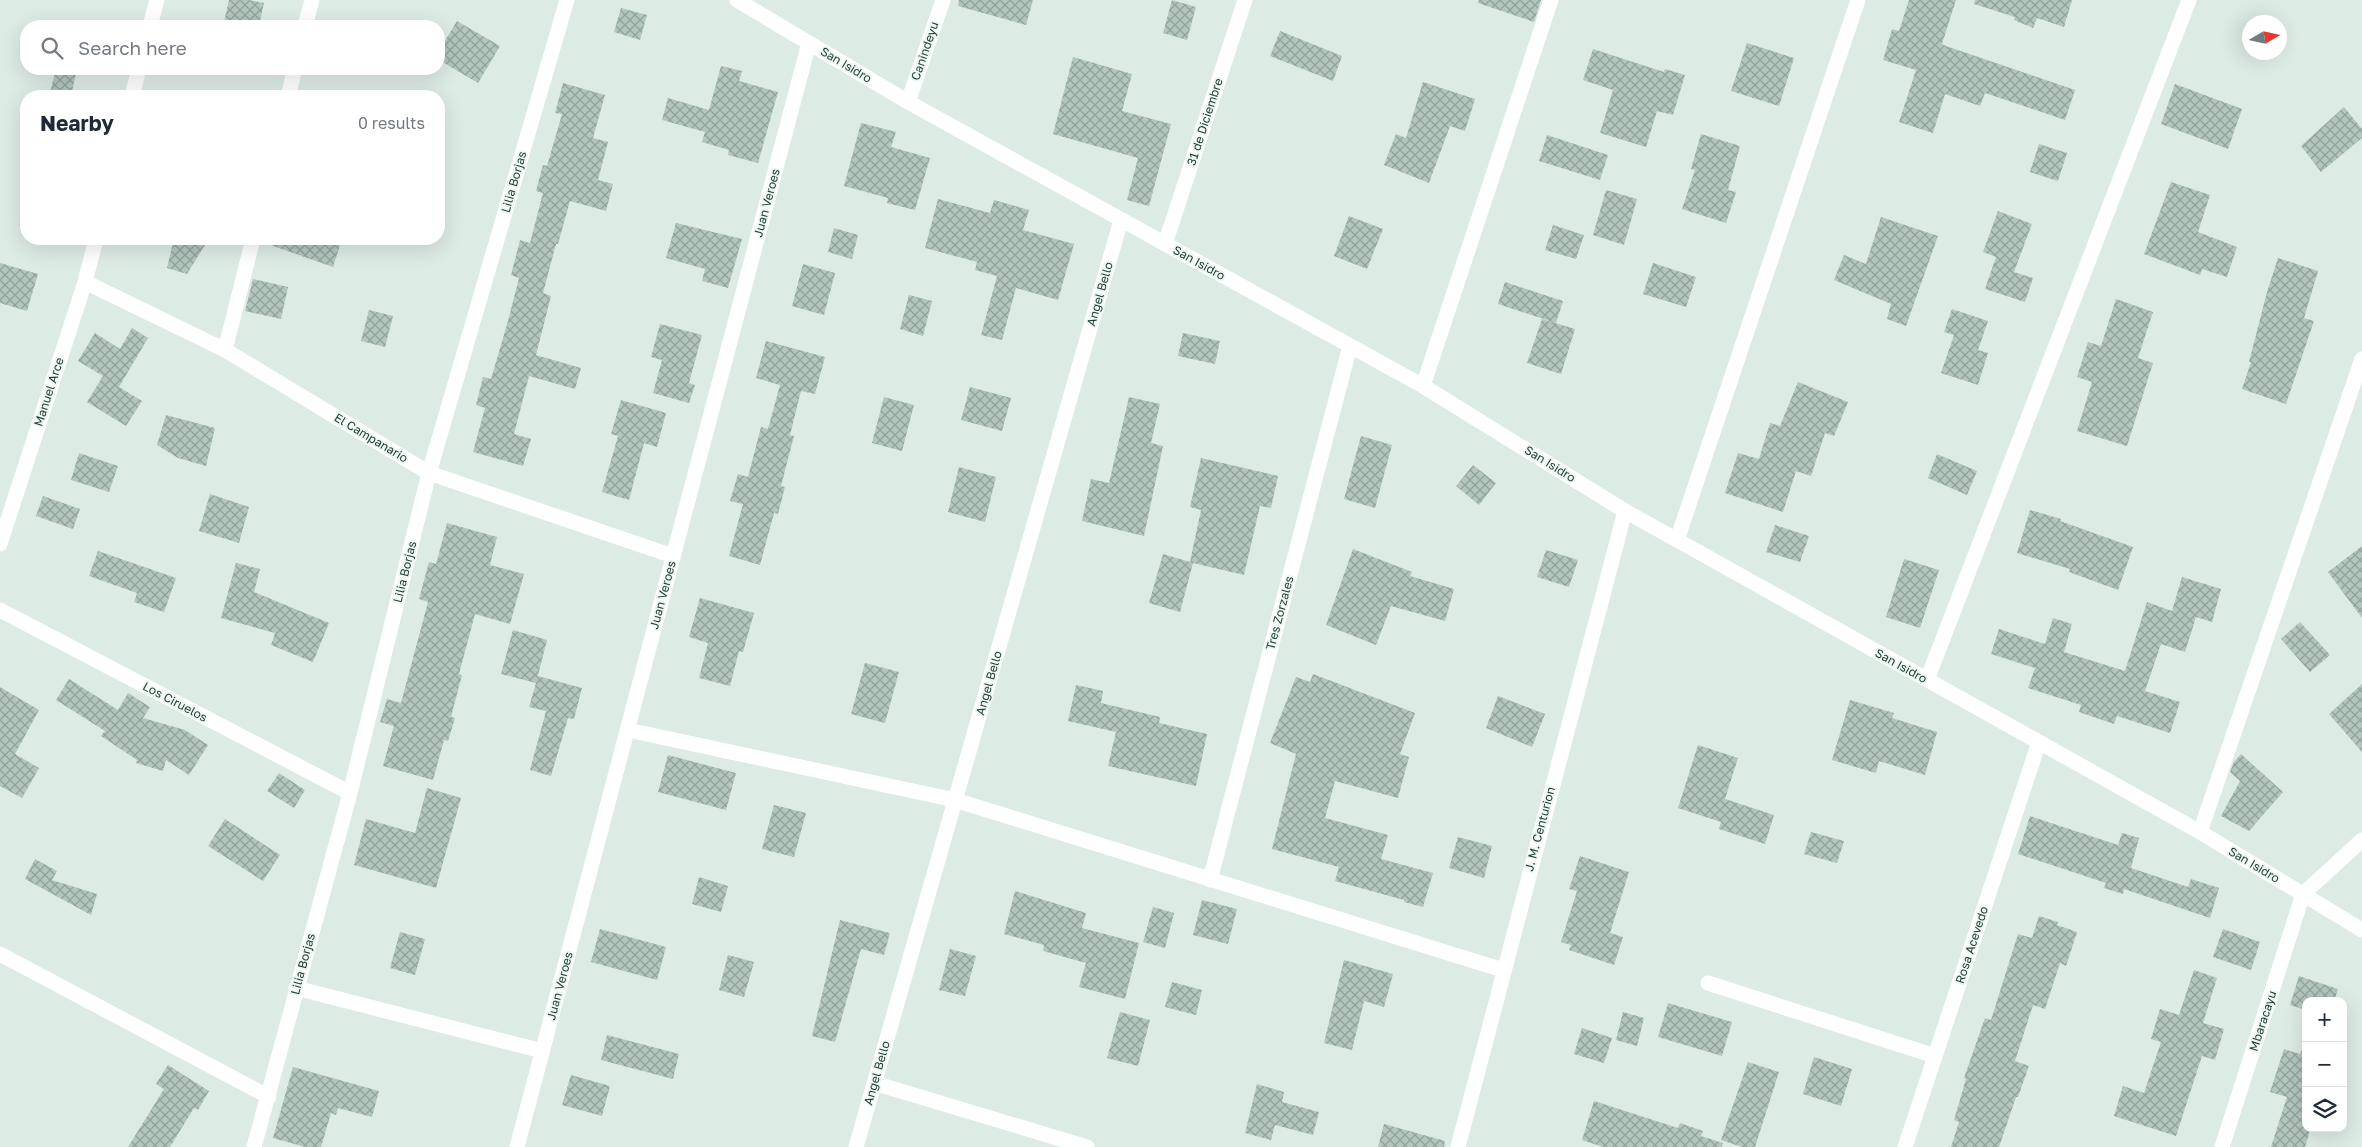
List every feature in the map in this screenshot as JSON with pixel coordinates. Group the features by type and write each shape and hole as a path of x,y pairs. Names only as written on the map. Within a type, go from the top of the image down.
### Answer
{"street":[{"path":"152,20 157,0"},
{"path":"307,20 312,0"},
{"name":"Lilia Borjas","path":"254,1147 350,793 429,473 567,0"},
{"name":"San Isidro","path":"737,0 908,102 1423,386 1625,511 2200,832 2362,930"},
{"name":"Canindeyu","path":"908,102 943,0"},
{"name":"31 de Diciembre","path":"1165,244 1246,0"},
{"path":"1423,386 1552,0"},
{"path":"1677,540 1858,0"},
{"path":"1927,680 2189,0"},
{"name":"Juan Veroes","path":"517,1147 809,43"},
{"path":"134,90 137,75"},
{"path":"290,90 293,75"},
{"name":"Angel Bello","path":"856,1147 1121,220"},
{"name":"Manuel Arce","path":"0,544 85,282 94,245"},
{"path":"225,350 251,245"},
{"name":"El Campanario","path":"85,282 225,350 429,473 673,556"},
{"name":"Tres Zorzales","path":"1210,880 1350,346"},
{"path":"2200,832 2362,359"},
{"name":"J. M. Centurion","path":"1458,1147 1625,511"},
{"name":"Los Ciruelos","path":"0,610 350,793"},
{"path":"628,730 955,800 1503,970"},
{"name":"Rosa Acevedo","path":"1905,1147 2039,742"},
{"path":"2303,894 2362,840"},
{"name":"Mbaracayu","path":"2222,1147 2303,894"},
{"path":"0,954 269,1096"},
{"path":"1708,983 1935,1056"},
{"path":"296,988 542,1051"},
{"path":"874,1083 1087,1147"}],"building":[{"path":"229,0 249,0 264,3 260,20 224,20"},
{"path":"959,0 1033,0 1026,25 958,6"},
{"path":"1172,0 1196,7 1187,40 1163,33"},
{"path":"1479,0 1541,0 1534,22 1478,3"},
{"path":"1909,0 1956,0 1942,44 2075,90 2065,120 1985,93 1980,106 1945,94 1933,133 1899,122 1916,70 1883,60 1892,29 1899,31"},
{"path":"1975,0 2072,0 2064,27 2037,18 2033,28 2014,20 2015,17 1974,4"},
{"path":"621,8 647,15 640,40 614,32"},
{"path":"457,21 500,46 478,83 445,64 445,41"},
{"path":"1280,31 1342,56 1333,81 1270,56"},
{"path":"1747,43 1794,58 1779,106 1731,91"},
{"path":"1593,49 1664,72 1665,69 1685,75 1673,115 1657,111 1646,147 1600,133 1613,90 1583,80"},
{"path":"1073,57 1132,74 1122,111 1171,124 1149,206 1127,200 1138,158 1053,134"},
{"path":"721,66 742,71 739,81 778,92 758,163 728,155 729,150 702,142 705,132 662,120 668,98 709,110"},
{"path":"54,75 76,75 72,90 51,90"},
{"path":"1423,82 1475,99 1465,131 1450,126 1429,183 1384,165 1396,134 1406,138"},
{"path":"563,83 605,95 593,138 608,142 598,180 613,184 606,211 570,201 558,244 556,244 543,293 551,296 536,355 581,368 575,389 529,376 514,434 531,439 523,466 473,452 485,408 476,405 483,377 491,379 508,321 519,278 511,275 520,240 530,243 543,193 536,191 543,165 547,166 562,114 555,113"},
{"path":"2175,84 2242,109 2228,149 2161,124"},
{"path":"2344,107 2362,129 2362,138 2321,172 2301,146"},
{"path":"861,123 896,132 891,147 930,158 915,210 887,203 888,198 844,186"},
{"path":"1701,134 1740,146 1728,190 1736,192 1726,223 1682,209 1695,170 1691,169"},
{"path":"1547,135 1608,155 1600,180 1539,161"},
{"path":"2039,144 2067,153 2058,181 2030,172"},
{"path":"2171,182 2210,195 2198,232 2237,247 2227,277 2202,269 2200,275 2144,254"},
{"path":"1606,190 1637,199 1624,245 1593,235"},
{"path":"938,199 990,213 994,200 1029,210 1023,230 1074,244 1058,300 1016,288 1002,340 981,335 997,276 975,270 977,262 925,248"},
{"path":"1998,211 2032,224 2014,272 2033,278 2025,302 1985,289 1996,257 1983,252"},
{"path":"1349,216 1383,229 1367,269 1334,256"},
{"path":"1881,217 1938,236 1906,326 1887,319 1891,304 1834,280 1844,255 1866,264"},
{"path":"676,223 742,239 728,288 702,281 705,269 666,258"},
{"path":"1553,225 1584,235 1576,259 1545,250"},
{"path":"834,228 858,235 852,259 828,252"},
{"path":"173,245 205,245 187,274 167,268"},
{"path":"271,245 340,245 333,267"},
{"path":"2278,258 2318,271 2304,318 2314,321 2286,404 2242,389 2251,362 2249,362 2267,292"},
{"path":"0,263 38,274 27,311 0,303"},
{"path":"1653,263 1696,277 1686,307 1643,294"},
{"path":"803,264 835,273 824,315 792,306"},
{"path":"253,279 288,287 281,319 245,311"},
{"path":"1505,282 1563,301 1556,323 1498,304"},
{"path":"909,295 932,301 923,336 900,329"},
{"path":"2116,299 2153,312 2138,358 2153,363 2127,446 2077,431 2092,382 2077,377 2088,342 2101,346"},
{"path":"1952,309 1988,321 1978,350 1988,353 1978,385 1941,373 1954,335 1944,332"},
{"path":"369,310 393,316 385,347 361,341"},
{"path":"1542,319 1575,329 1561,374 1527,363"},
{"path":"660,324 702,335 689,383 695,385 689,403 653,393 662,360 651,357"},
{"path":"132,328 148,338 119,387 142,401 126,426 87,402 103,376 78,361 95,333 120,349"},
{"path":"1183,333 1220,341 1215,364 1178,356"},
{"path":"766,341 825,357 815,394 801,391 790,435 794,436 781,486 785,487 778,514 774,513 760,565 729,556 743,504 730,501 738,474 748,477 761,427 768,429 780,385 756,378"},
{"path":"1798,382 1848,402 1834,436 1825,433 1811,476 1796,471 1783,512 1725,493 1738,453 1759,459 1770,423 1780,426"},
{"path":"970,387 1011,398 1002,431 961,420"},
{"path":"884,397 914,405 902,451 872,443"},
{"path":"1129,397 1160,404 1151,443 1163,446 1144,536 1082,521 1091,479 1109,483"},
{"path":"621,400 666,413 657,447 644,443 629,500 602,492 618,436 611,434"},
{"path":"166,415 215,428 206,466 178,458 157,445"},
{"path":"1361,436 1392,445 1375,508 1344,499"},
{"path":"79,453 118,466 109,492 71,480"},
{"path":"1937,454 1977,471 1967,495 1928,478"},
{"path":"1201,458 1278,476 1271,508 1260,506 1244,575 1193,563 1180,612 1149,603 1163,554 1190,562 1201,510 1190,507"},
{"path":"1473,465 1496,483 1479,505 1456,486"},
{"path":"959,467 996,477 985,522 948,512"},
{"path":"210,494 249,507 239,543 199,531"},
{"path":"43,496 80,509 73,529 36,516"},
{"path":"2030,510 2061,519 2060,521 2133,547 2118,590 2069,572 2070,569 2017,553"},
{"path":"447,523 497,537 490,565 524,574 510,624 475,614 459,674 462,675 451,717 455,718 448,741 444,740 433,780 383,766 394,726 380,722 387,699 401,703 428,602 419,599 429,562 436,564"},
{"path":"1775,525 1809,536 1800,562 1766,552"},
{"path":"2362,546 2362,618 2328,572"},
{"path":"1353,549 1412,572 1410,576 1454,589 1445,621 1391,606 1376,645 1326,625"},
{"path":"1546,550 1578,560 1569,587 1537,577"},
{"path":"98,551 176,578 164,612 134,602 137,593 89,576"},
{"path":"1904,559 1939,570 1920,628 1886,617"},
{"path":"236,563 260,569 254,592 329,623 313,662 271,645 275,633 221,618"},
{"path":"2182,577 2221,589 2212,622 2196,617 2185,652 2161,644 2145,691 2180,702 2170,733 2117,716 2114,724 2079,712 2081,705 2028,688 2035,668 1991,654 1999,629 2045,644 2053,618 2072,624 2064,652 2125,671 2147,602 2172,611"},
{"path":"700,598 754,613 743,652 739,651 730,686 699,678 708,643 689,637"},
{"path":"2300,622 2330,655 2310,672 2281,639"},
{"path":"513,630 547,640 536,683 501,674"},
{"path":"865,663 899,672 885,723 851,714"},
{"path":"1313,674 1415,713 1400,754 1409,757 1398,798 1335,781 1325,818 1388,835 1381,859 1433,873 1423,907 1335,881 1339,867 1272,849 1296,754 1270,743 1296,677 1310,682"},
{"path":"538,676 582,688 574,719 568,718 551,776 530,770 546,711 529,707"},
{"path":"69,679 118,710 128,693 150,707 143,718 185,730 208,745 189,775 166,760 163,771 136,763 137,760 101,736 105,731 56,700"},
{"path":"2362,684 2362,752 2329,714"},
{"path":"1076,685 1103,691 1101,703 1160,717 1159,723 1207,734 1196,786 1108,766 1116,732 1068,721"},
{"path":"0,687 39,710 15,754 39,768 22,798 0,786"},
{"path":"1498,696 1545,714 1532,747 1486,728"},
{"path":"1850,700 1894,713 1892,718 1937,732 1925,775 1879,761 1876,773 1832,760"},
{"path":"1698,745 1738,758 1725,799 1774,815 1765,844 1719,829 1721,822 1678,808"},
{"path":"2241,754 2283,792 2249,831 2221,816 2240,781 2230,772 2234,762"},
{"path":"668,755 736,773 726,810 658,792"},
{"path":"279,773 305,790 294,808 267,791"},
{"path":"427,788 461,798 436,888 354,865 366,819 415,833"},
{"path":"774,805 806,813 794,857 762,849"},
{"path":"2030,816 2118,845 2122,833 2139,838 2131,868 2188,887 2191,879 2219,888 2210,918 2124,889 2123,894 2104,888 2106,883 2018,854"},
{"path":"225,819 280,855 263,881 208,846"},
{"path":"1811,832 1844,841 1837,863 1804,854"},
{"path":"1458,837 1492,846 1484,878 1449,868"},
{"path":"1580,856 1629,872 1610,933 1623,937 1614,965 1569,950 1571,945 1561,942 1577,891 1569,889"},
{"path":"35,859 57,871 52,880 97,894 91,915 25,879"},
{"path":"699,877 728,886 721,912 692,904"},
{"path":"1015,891 1086,913 1082,928 1139,943 1125,999 1079,987 1086,963 1043,951 1044,945 1004,934"},
{"path":"1202,900 1237,909 1228,944 1193,935"},
{"path":"1153,907 1174,913 1165,948 1143,942"},
{"path":"2039,916 2058,922 2057,925 2077,932 2066,966 2060,963 2045,1009 2033,1005 2015,1061 2029,1066 1999,1147 1951,1147 1959,1122 1954,1120 1966,1079 1964,1078 1985,1018 1991,1020 2018,934 2032,938"},
{"path":"840,920 890,933 884,955 861,949 835,1042 812,1036"},
{"path":"600,929 666,947 657,980 591,962"},
{"path":"2223,929 2260,942 2251,970 2213,957"},
{"path":"400,932 425,939 415,975 390,968"},
{"path":"950,949 976,956 965,996 939,990"},
{"path":"728,955 754,962 744,997 719,990"},
{"path":"1344,960 1393,974 1384,1007 1364,1001 1352,1050 1324,1043"},
{"path":"2194,970 2217,978 2203,1023 2224,1029 2215,1060 2202,1056 2176,1136 2114,1116 2123,1086 2144,1093 2161,1042 2151,1039 2160,1009 2179,1015"},
{"path":"2299,976 2338,989 2335,997 2302,997 2302,1009 2290,1005"},
{"path":"1172,982 1202,990 1196,1015 1165,1007"},
{"path":"1668,1003 1732,1022 1722,1056 1658,1037"},
{"path":"1120,1012 1150,1020 1138,1066 1107,1058"},
{"path":"1623,1012 1644,1018 1637,1046 1616,1040"},
{"path":"1582,1028 1612,1038 1604,1063 1574,1054"},
{"path":"607,1035 679,1054 673,1079 601,1060"},
{"path":"2284,1049 2300,1054 2302,1051 2302,1132 2310,1132 2305,1147 2271,1147 2287,1097 2270,1092"},
{"path":"1814,1057 1852,1069 1841,1106 1803,1094"},
{"path":"1748,1062 1779,1072 1755,1147 1742,1147 1721,1140"},
{"path":"168,1065 209,1091 198,1110 194,1108 170,1147 128,1147 164,1089 156,1084"},
{"path":"293,1067 379,1091 372,1117 338,1108 336,1115 331,1113 321,1147 305,1147 273,1138"},
{"path":"571,1075 610,1086 602,1116 562,1105"},
{"path":"1257,1084 1284,1092 1282,1102 1319,1112 1313,1135 1275,1125 1271,1140 1245,1133"},
{"path":"1594,1101 1678,1128 1680,1123 1703,1131 1701,1136 1723,1143 1722,1147 1603,1147 1582,1140"},
{"path":"1384,1124 1445,1141 1444,1147 1378,1147"}]}
